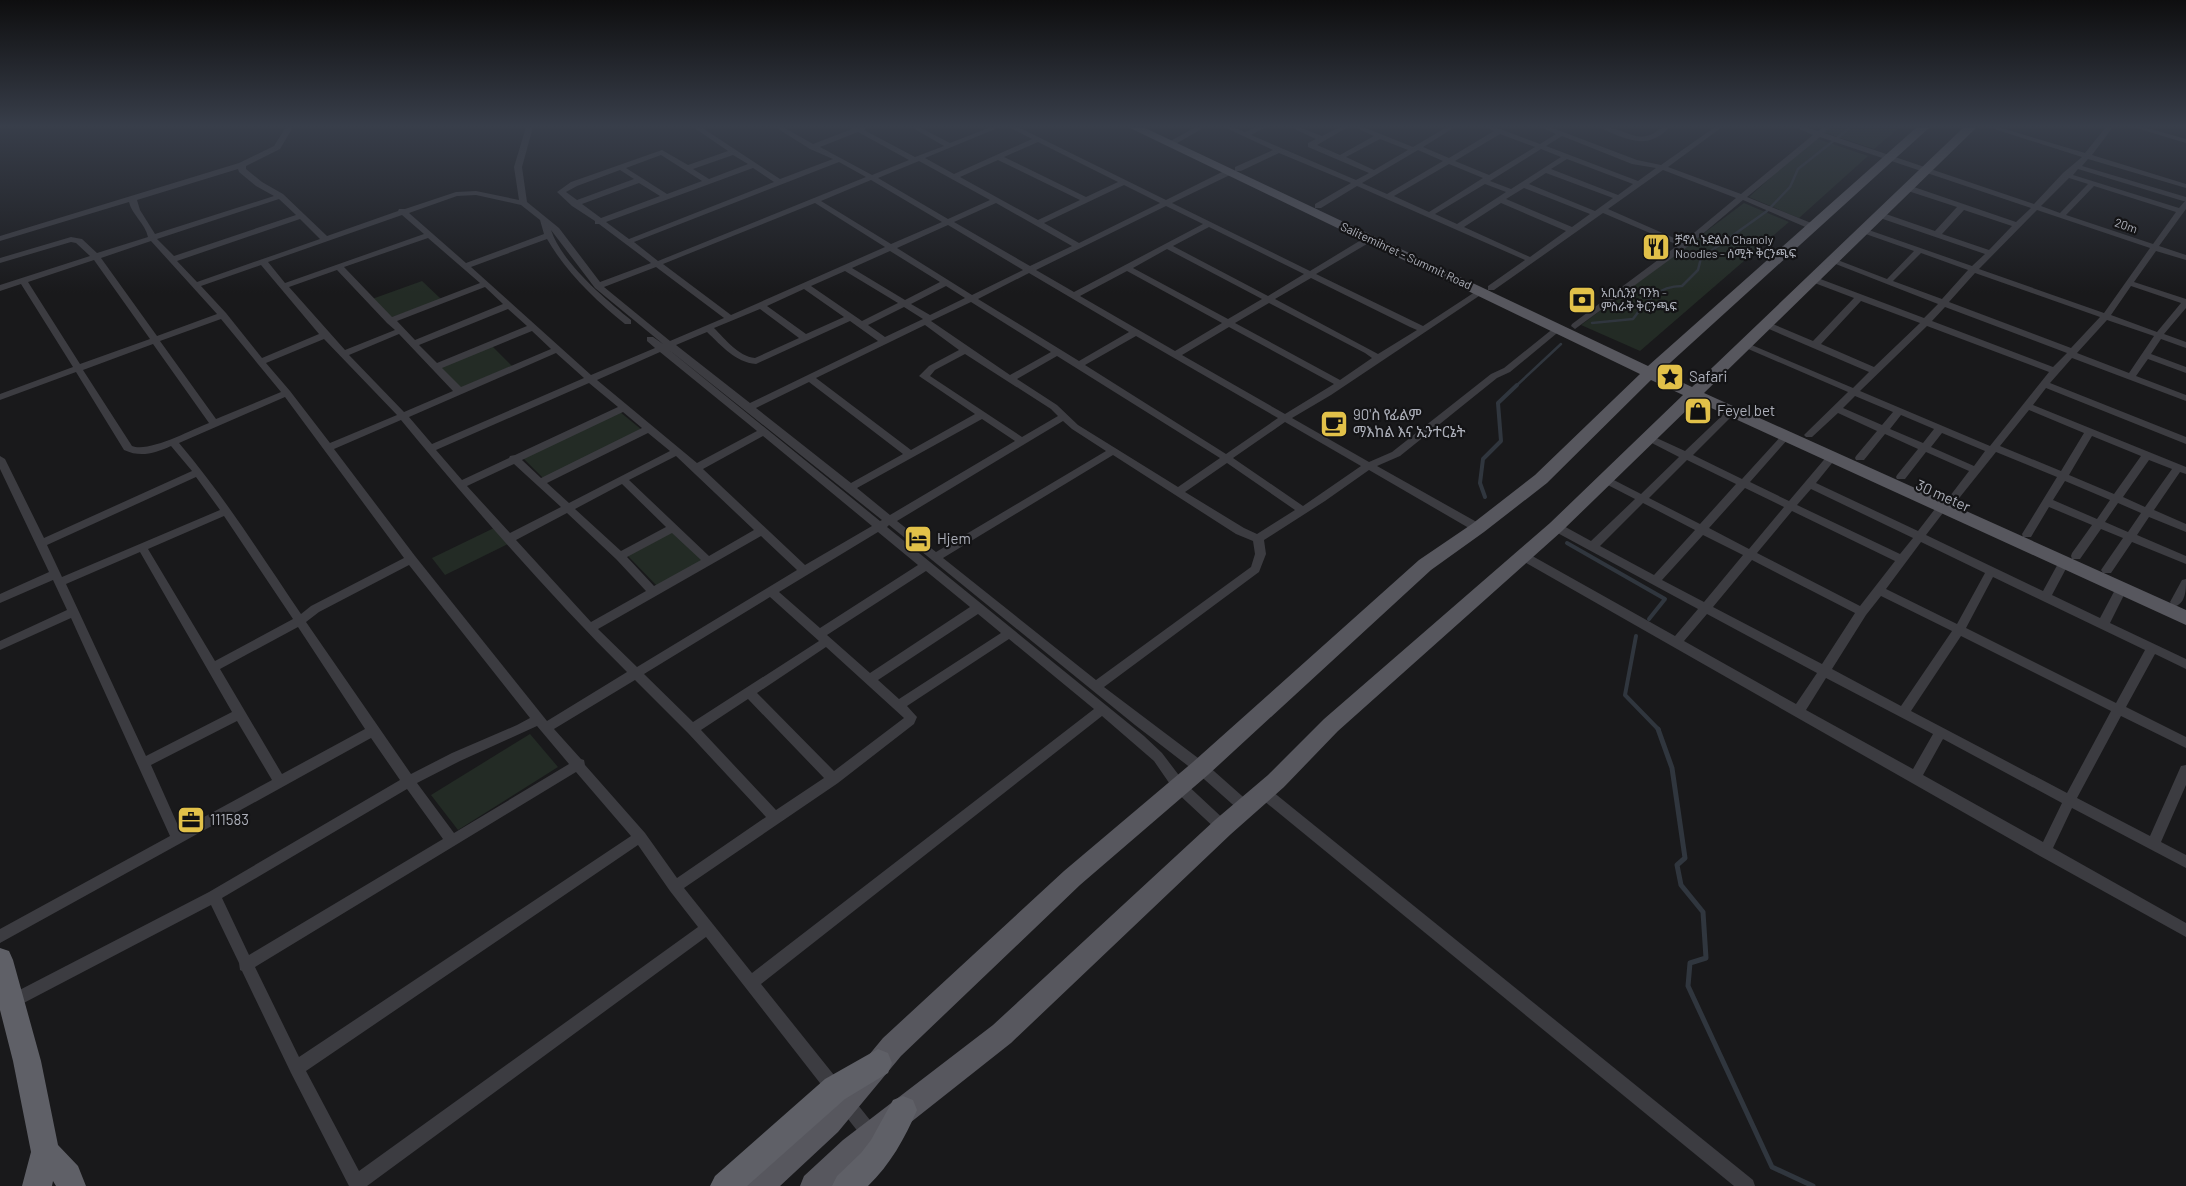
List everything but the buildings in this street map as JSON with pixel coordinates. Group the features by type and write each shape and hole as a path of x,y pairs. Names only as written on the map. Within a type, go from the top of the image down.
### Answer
{"highway":[{"path":"0,960 27,1061 45,1152 37,1186"},
{"path":"725,1186 841,1096 878,1063"},
{"path":"847,1186 871,1163 876,1143 903,1110"},
{"path":"45,1152 68,1176 71,1186"}],"main road":[{"name":"Salitemihret - Summit Road","path":"1258,182 1369,238 1575,326 1653,369"},
{"path":"1262,182 1318,206 1492,291"},
{"path":"878,1063 892,1047 1072,878 1201,768 1425,565 1478,528 1541,479 1653,369 1862,182"},
{"path":"903,1110 927,1094 1002,1034 1223,827 1263,792 1331,725 1556,527 1696,389 1815,280 1863,230 1914,182"},
{"name":"Salitemihret - Summit Road","path":"1492,291 1558,329 1653,369"},
{"path":"1653,369 1696,389"},
{"name":"30 meter","path":"1696,389 1731,412 1832,458 2027,534 2070,559 2107,570 2181,604"},
{"name":"30 meter","path":"1696,389 1860,458 1901,477 1947,504"},
{"path":"1947,504 2070,559 2121,589 2186,618"},
{"path":"759,1186 828,1123 841,1096"},
{"path":"814,1186 876,1143"}],"street":[{"path":"0,239 188,182"},
{"path":"259,182 280,196 325,239"},
{"path":"520,182 523,203"},
{"path":"580,182 562,189 561,194 730,318"},
{"path":"574,204 633,182"},
{"path":"643,182 665,196"},
{"path":"598,222 703,182"},
{"path":"627,242 780,182"},
{"path":"598,286 858,182"},
{"path":"880,182 1175,355 1478,528"},
{"path":"963,182 1079,246"},
{"path":"1049,182 1086,200"},
{"path":"1038,223 1123,182"},
{"path":"1125,182 1423,329"},
{"path":"748,408 1207,182"},
{"path":"1353,182 1531,260"},
{"path":"1318,206 1360,182"},
{"path":"1387,198 1414,182"},
{"path":"1429,214 1482,182"},
{"path":"1491,182 1512,192"},
{"path":"1458,228 1528,182"},
{"path":"1579,182 1620,198"},
{"path":"1635,182 1639,184"},
{"path":"1702,182 1773,209 1813,227"},
{"path":"1575,326 1684,245 1759,182"},
{"name":"20m","path":"1960,182 2186,258"},
{"path":"1809,436 1926,322 1973,270 2059,182"},
{"path":"2087,182 2184,204"},
{"path":"2122,182 2184,204"},
{"path":"2174,182 2186,186"},
{"path":"1178,492 1285,418 1423,329 1492,291 1531,260 1639,184"},
{"path":"2061,216 2092,184"},
{"path":"1524,185 1684,245"},
{"path":"1908,188 2017,225"},
{"path":"195,285 402,211 465,192 523,203 556,230 598,286 763,432 797,458 1158,757 1179,786 1223,827"},
{"path":"0,288 280,196"},
{"path":"133,200 136,210 152,231 152,238 223,315 287,393 411,559 542,723 640,837 675,887 876,1143"},
{"path":"815,200 1226,458 1302,510"},
{"path":"1501,200 1573,231"},
{"path":"431,448 996,201"},
{"path":"1798,712 1862,612 1920,536 2044,384 2105,317 2184,204"},
{"path":"1936,235 1963,206"},
{"path":"402,211 647,429 696,468 804,571"},
{"path":"1880,215 1990,253"},
{"path":"171,260 301,216"},
{"path":"544,221 549,235 568,264 590,290 608,307 666,346 850,488 1096,687 1201,768 1245,807"},
{"path":"1073,296 1209,224"},
{"path":"1863,230 2186,345"},
{"path":"283,286 429,235"},
{"path":"465,266 549,235"},
{"path":"1175,355 1369,238"},
{"path":"0,261 71,239 79,241 96,256 214,423"},
{"path":"1168,246 1368,351 1379,359"},
{"path":"1888,282 1919,250"},
{"path":"262,261 325,335 431,448 460,485 590,628 692,729 776,818"},
{"path":"1832,261 2186,398"},
{"path":"338,267 459,391"},
{"path":"846,268 928,320 965,350 1054,407 1065,416 1068,423 1240,531 1258,538 1264,537 1368,466 1396,454 1494,376 1507,370 1558,329"},
{"path":"1126,268 1340,384"},
{"path":"1815,280 2055,371"},
{"path":"23,281 128,448 137,452 155,449 287,393"},
{"path":"862,325 946,283"},
{"path":"2129,283 2186,302 2131,377"},
{"path":"390,321 486,284"},
{"path":"805,286 885,341"},
{"path":"1815,345 1860,297"},
{"path":"412,344 509,305"},
{"path":"760,305 805,338"},
{"path":"0,396 223,315"},
{"path":"708,328 751,362 851,317"},
{"path":"1765,324 1875,371"},
{"path":"435,367 533,328"},
{"path":"344,354 400,331"},
{"path":"1078,365 1136,332"},
{"path":"260,362 325,335"},
{"path":"1744,345 1940,428 2117,498 2186,528"},
{"path":"328,448 558,349"},
{"path":"965,350 932,368 924,376 1023,442"},
{"path":"1010,379 1057,352"},
{"path":"2146,355 2186,370"},
{"path":"810,378 911,455"},
{"path":"2044,384 2186,441"},
{"path":"2026,406 2182,469 2130,536 2107,570"},
{"path":"460,485 624,408"},
{"path":"1837,409 1975,470"},
{"path":"1860,458 1899,411"},
{"path":"1593,546 1731,412"},
{"path":"850,488 981,415"},
{"path":"12,1002 214,896 408,782 456,757 521,729 542,723 635,672 1065,416"},
{"path":"1901,477 1940,428"},
{"path":"540,483 647,429"},
{"path":"696,468 763,432"},
{"path":"2027,534 2090,432"},
{"path":"1647,437 1902,560"},
{"path":"1656,581 1785,437"},
{"path":"172,441 199,472 372,730 452,841"},
{"path":"936,557 1113,450"},
{"path":"510,538 624,481 676,452"},
{"path":"2045,596 2070,559 2099,524 2147,455"},
{"path":"514,458 620,556 653,592"},
{"path":"1676,643 1832,458"},
{"path":"0,459 74,612 177,837"},
{"path":"40,544 199,472"},
{"path":"1604,479 1862,612"},
{"path":"624,481 708,561"},
{"path":"1809,484 2186,664"},
{"path":"2047,502 2186,560"},
{"path":"0,599 142,547 227,512"},
{"path":"1556,527 1823,671 2186,862"},
{"path":"620,556 673,528"},
{"path":"590,628 761,532"},
{"path":"1096,687 1255,569 1261,557 1258,538"},
{"path":"142,547 279,781"},
{"path":"1523,556 2186,930"},
{"path":"213,667 299,622 315,609 411,559"},
{"path":"692,729 749,692 926,565"},
{"path":"1903,713 1959,630 1991,571"},
{"path":"2181,604 2186,583"},
{"path":"2103,624 2121,589"},
{"path":"1879,590 2186,743"},
{"path":"675,887 833,779 910,721 910,717 771,591"},
{"path":"868,680 978,608"},
{"path":"0,646 74,612"},
{"path":"898,706 1009,633"},
{"path":"2045,852 2069,801 2152,648"},
{"path":"749,692 833,779"},
{"path":"751,983 1101,710"},
{"path":"143,763 240,714"},
{"path":"0,936 372,730"},
{"path":"1915,777 1940,732"},
{"path":"245,965 579,764"},
{"path":"2153,844 2186,770"},
{"path":"1263,792 1747,1186"},
{"path":"296,1068 640,837"},
{"path":"214,896 245,965 296,1068 358,1185 707,928"}],"shaded area":[{"path":"1765,182 1839,182 1799,218 1749,197"},
{"path":"1744,203 1789,222 1640,351 1581,325"},
{"path":"422,281 441,299 390,318 372,299"},
{"path":"491,345 512,366 460,388 439,366"},
{"path":"620,412 642,430 543,478 522,457"},
{"path":"494,528 508,544 445,575 432,558"},
{"path":"673,530 705,561 658,587 627,555"},
{"path":"530,734 558,767 458,830 431,795"}],"waterway":[{"path":"1592,323 1633,319 1653,296 1666,289 1682,286 1698,270 1701,258 1767,211 1790,187 1792,182"},
{"path":"1516,386 1561,344"},
{"path":"1485,497 1480,483 1483,459 1501,441 1498,403 1517,385"},
{"path":"1567,543 1665,599 1649,619"},
{"path":"1636,636 1625,695 1659,730"},
{"path":"1658,729 1672,768 1685,858 1677,865 1681,885 1703,912 1706,958 1690,963 1688,986 1772,1167 1813,1186"}],"place":[{"name":"ቻኖሊ ኑድልስ Chanoly Noodles - ሰሚት ቅርንጫፍ","path":"1656,247"},
{"name":"አቢሲንያ ባንክ - ምስራቅ ቅርንጫፍ","path":"1582,300"},
{"name":"Safari","path":"1670,377"},
{"name":"Feyel bet","path":"1698,411"},
{"name":"90'ስ የፊልም ማእከል እና ኢንተርኔት","path":"1334,424"},
{"name":"Hjem","path":"918,539"},
{"name":"111583","path":"191,820"}]}
